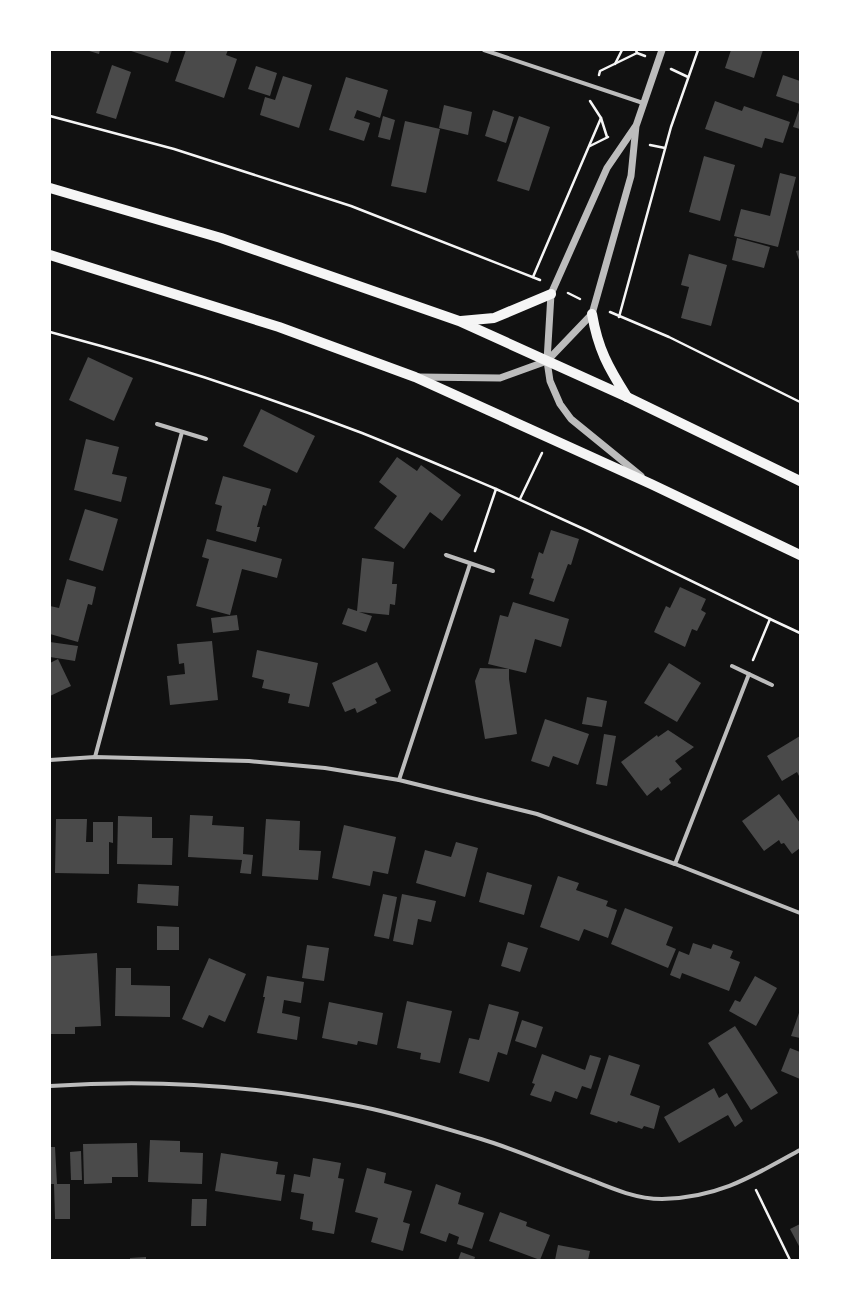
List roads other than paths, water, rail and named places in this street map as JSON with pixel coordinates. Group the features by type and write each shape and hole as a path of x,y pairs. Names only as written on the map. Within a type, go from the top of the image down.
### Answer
{"main road":[{"path":"50,188 221,238 459,321 627,398 800,481"},
{"path":"50,255 279,327 415,377 651,484 800,555"},
{"path":"459,321 494,318 552,290"},
{"path":"593,309 595,332 602,356 627,398"}],"street":[{"path":"484,50 643,102"},
{"path":"415,377 500,378 547,361 593,309 631,176 636,126 662,50"},
{"path":"636,126 607,168 552,290 547,361 552,387 560,404 570,419 651,484"},
{"path":"157,424 206,439"},
{"path":"95,757 182,432"},
{"path":"446,556 493,571"},
{"path":"399,780 470,564"},
{"path":"732,666 772,685"},
{"path":"675,864 749,674"},
{"path":"50,760 95,757 249,761 325,768 399,780 537,814 675,864 800,913"},
{"path":"50,1086 163,1083 211,1085 259,1090 352,1104 398,1115 487,1141 626,1194 660,1199 695,1197 730,1187 750,1178 800,1150"}]}
